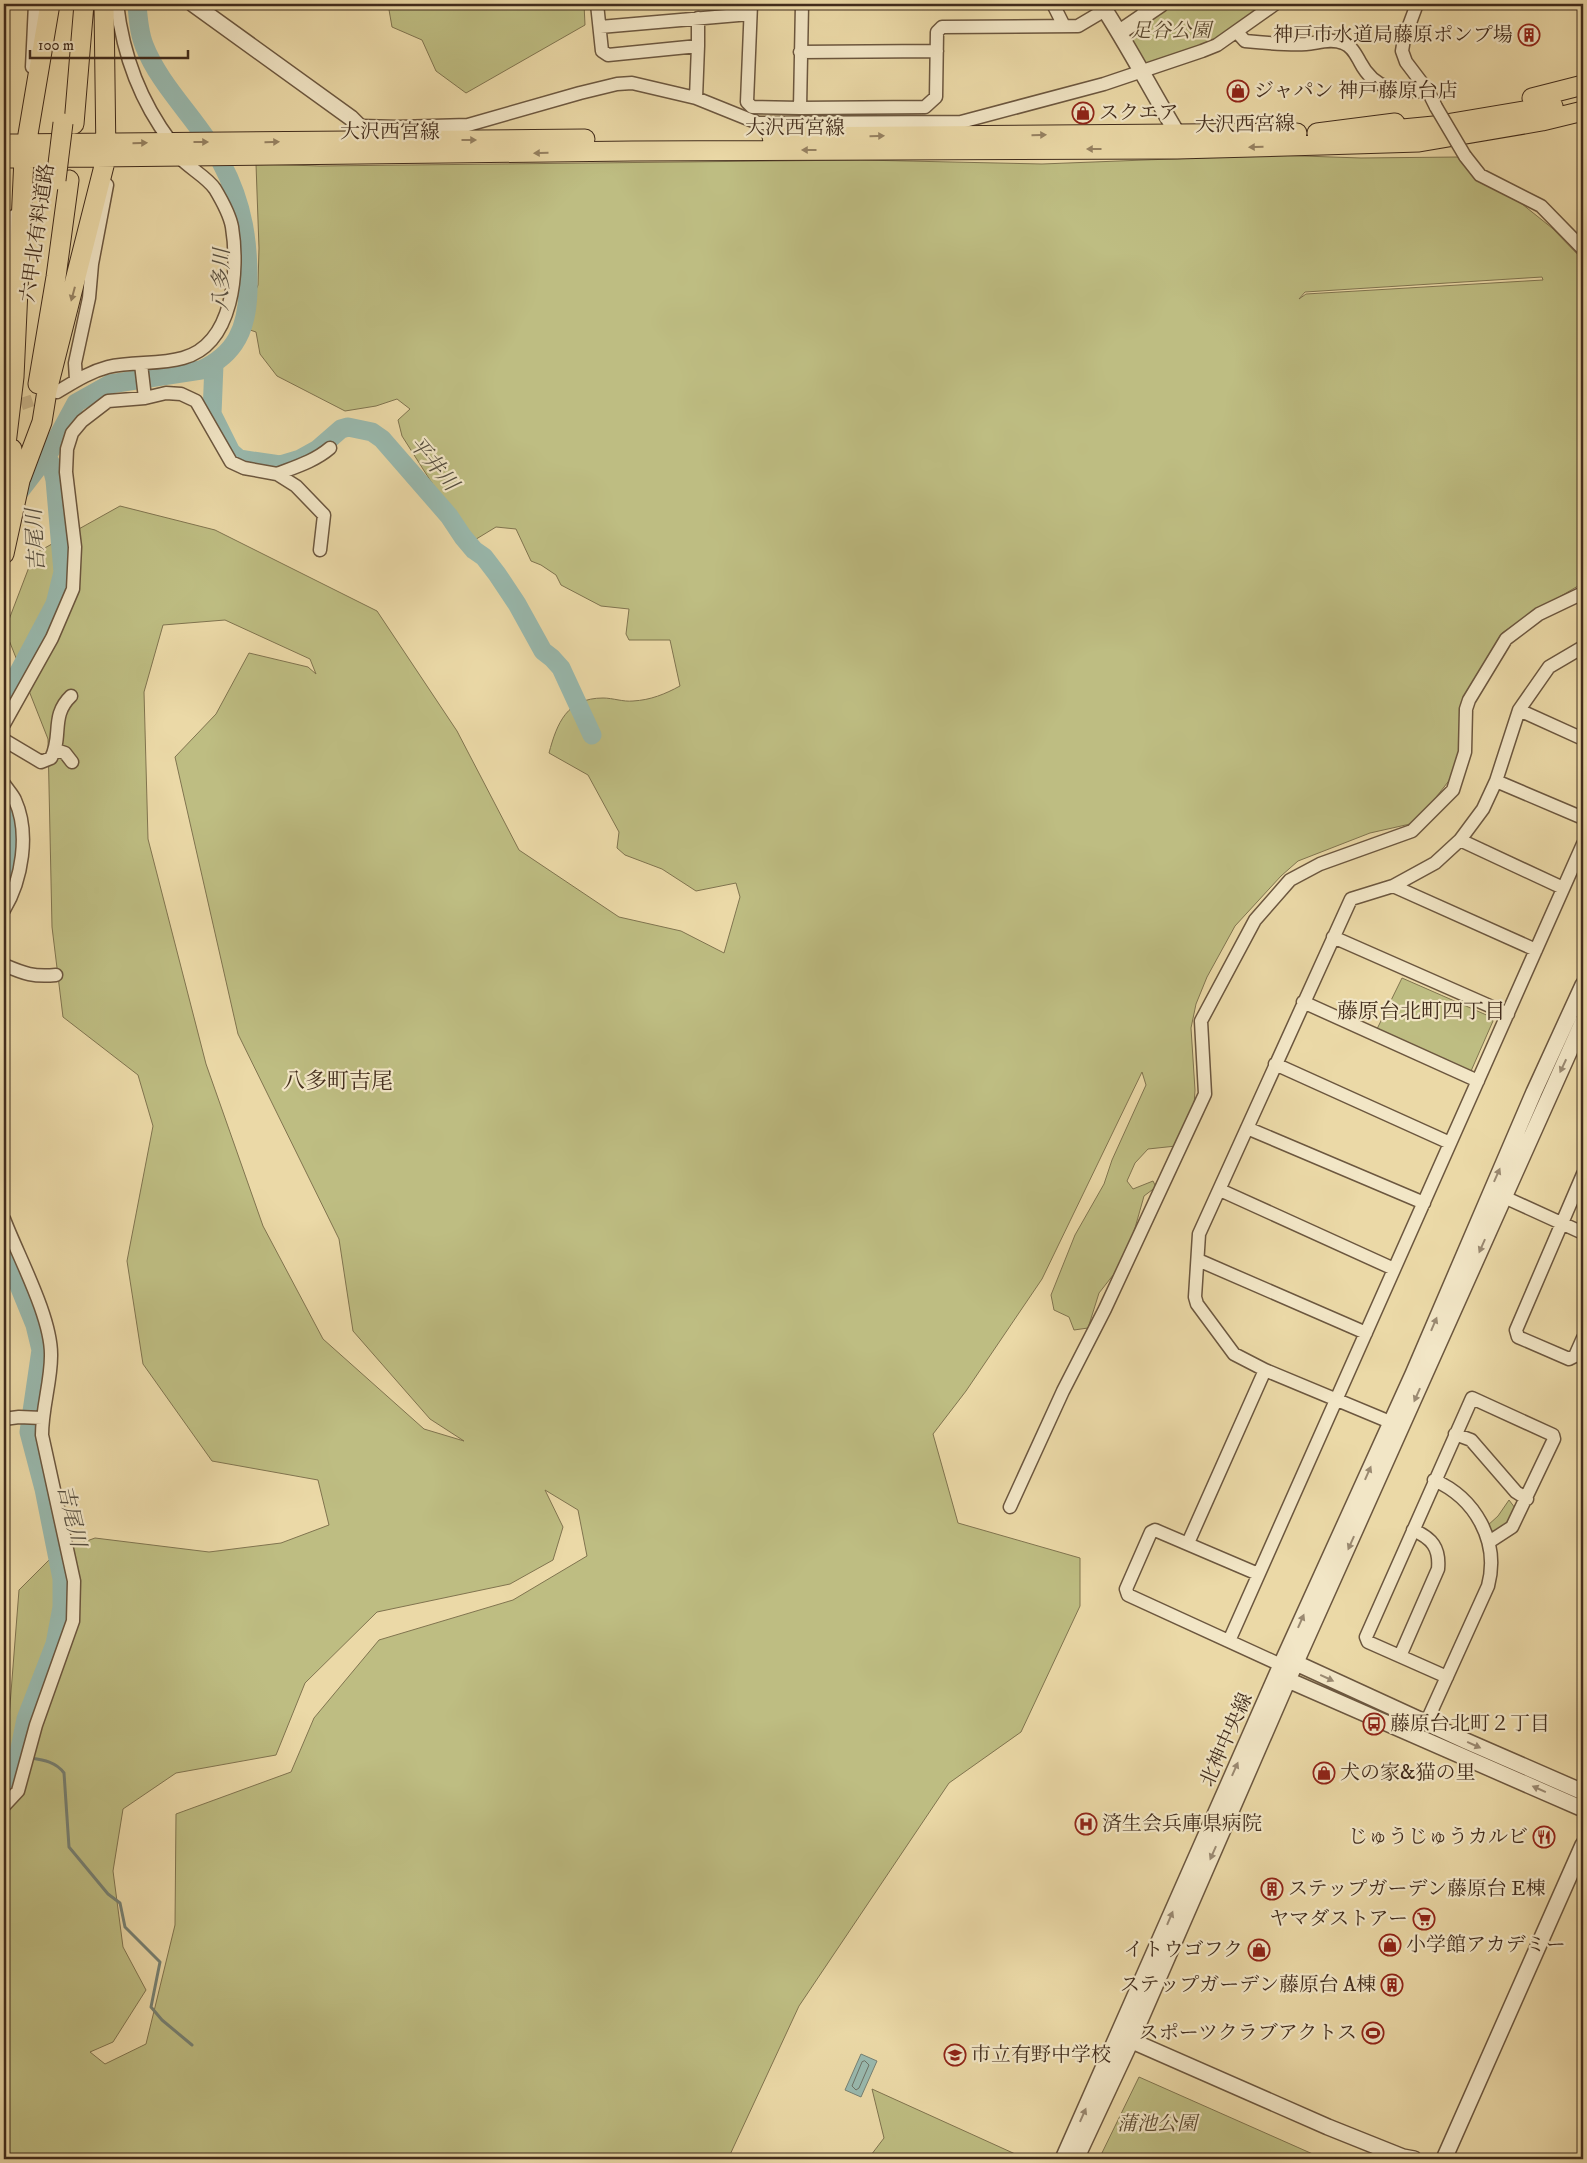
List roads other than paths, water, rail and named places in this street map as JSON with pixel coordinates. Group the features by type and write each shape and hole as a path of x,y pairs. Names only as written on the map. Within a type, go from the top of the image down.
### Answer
{"main road":[{"path":"4,461 14,377 25,151 50,4"},
{"name":"六甲北有料道路","path":"68,123 71,4"},
{"name":"六甲北有料道路","path":"4,554 26,381 62,180 84,4"},
{"path":"12,481 42,422 47,391 106,151 104,4"},
{"path":"1320,139 1450,115 1552,94 1583,85"},
{"name":"大沢西宮線","path":"1320,139 1434,126 1583,99"},
{"name":"大沢西宮線","path":"4,144 25,151 106,151 176,147 226,149 632,151 1320,139 1419,142 1533,123 1583,111"},
{"path":"1320,139 1355,153 1407,154 1496,143 1583,123"},
{"name":"大沢西宮線","path":"226,149 374,141 1177,141"},
{"name":"大沢西宮線","path":"4,158 25,151"}],"street":[{"path":"29,122 35,4"},
{"path":"105,105 113,64 116,4"},
{"path":"57,392 85,374 110,366 142,366 184,358 203,350 222,328 236,262 231,225 214,188 203,177 188,167 176,147 153,117 132,72 116,4"},
{"path":"193,4 269,57 361,126 374,141"},
{"path":"597,4 602,51 608,55 698,46"},
{"path":"800,108 802,4"},
{"path":"1053,4 1064,26"},
{"path":"1120,32 1144,9 1161,4"},
{"path":"361,126 398,128 468,125 617,84 632,83 696,98 758,123 961,122 1104,84 1139,70 1218,45 1275,4"},
{"path":"1417,4 1404,39 1402,52 1406,62 1428,91 1473,168 1486,179 1541,206 1583,249"},
{"path":"600,27 698,18 750,9 747,102 752,107 926,107 936,97 937,32 942,27 1078,26 1103,7 1120,32 1177,141"},
{"path":"696,98 698,18"},
{"path":"1237,32 1245,41 1307,44 1334,40 1345,43 1353,49 1365,72 1374,82 1389,88 1412,92 1428,91"},
{"path":"800,52 937,51"},
{"path":"76,380 75,363 89,298 92,264 107,190 106,151"},
{"path":"4,264 5,247 12,231 16,201 22,182"},
{"path":"142,366 145,397"},
{"path":"4,724 52,638 73,589 76,547 66,472 67,449 72,433 82,421 108,401 166,393 181,394 196,401 231,462 244,468 277,474 296,486 324,515 320,550"},
{"path":"277,474 304,463 330,448"},
{"path":"1010,1508 1063,1391 1105,1309 1205,1094 1201,1021 1255,920 1290,880 1320,864 1412,831 1453,790 1465,752 1466,709 1469,700 1506,639 1540,614 1583,593"},
{"path":"1390,1422 1265,1370 1234,1354 1197,1304 1195,1297 1199,1234 1351,899 1393,886 1435,863 1460,840 1483,809 1496,781 1519,710 1548,667 1581,650"},
{"path":"4,740 41,762 51,758 56,750 57,721 66,701 72,696"},
{"path":"1519,710 1583,738"},
{"path":"56,750 65,753 72,762"},
{"path":"1496,781 1583,818"},
{"path":"4,784 15,799 20,813 23,833 14,890 4,910"},
{"path":"1460,840 1563,888"},
{"path":"1230,1641 1335,1400 1583,844"},
{"path":"1393,886 1536,950"},
{"path":"1333,937 1508,1014"},
{"path":"4,965 25,975 56,975"},
{"name":"北神中央線","path":"1076,2159 1281,1665 1583,985"},
{"path":"1303,1002 1478,1081"},
{"path":"1414,2159 1403,2157 1328,2127 1125,2038 1296,1663 1583,1022"},
{"path":"1275,1064 1450,1143"},
{"path":"1247,1128 1424,1203"},
{"path":"1583,1174 1516,1330 1518,1337 1569,1358 1575,1356 1583,1338"},
{"path":"1220,1190 1394,1269"},
{"path":"1504,1197 1583,1233"},
{"path":"4,1219 43,1313 49,1336 51,1354 50,1375 42,1418 42,1435 74,1581 73,1621 36,1725 18,1791 4,1806"},
{"path":"1198,1260 1366,1332"},
{"path":"1188,1544 1265,1370"},
{"path":"1447,1677 1368,1642 1366,1636 1472,1398 1553,1435 1554,1439 1512,1527 1489,1542"},
{"path":"4,1418 42,1418"},
{"path":"1455,1434 1471,1440 1516,1492 1526,1499"},
{"path":"1426,1723 1488,1586 1492,1570 1489,1542 1479,1519 1459,1494 1449,1486 1434,1480"},
{"path":"1258,1574 1155,1530 1151,1532 1126,1589 1128,1595 1281,1665 1296,1663 1583,1792"},
{"path":"1400,1656 1438,1569 1437,1549 1424,1534 1413,1530"},
{"path":"1281,1665 1288,1680 1583,1809"},
{"path":"1444,2159 1583,1845"},
{"name":"北神中央線","path":"1063,2159 1125,2038"}],"water":[{"path":"861,2054 877,2061 861,2097 845,2090"}],"waterway":[{"name":"八多川","path":"4,505 19,492 49,453 76,403 110,384 201,370 213,364 231,348 242,328 245,317 248,291 246,241 235,194 229,178 212,147 170,90 151,60 141,35 137,4"},
{"name":"平井川","path":"214,364 212,414 231,452 239,459 280,465 300,459 318,449 341,429 348,427 372,432 382,439 449,516 474,550 484,557 497,574 517,604 543,651 561,668 592,735"},
{"name":"吉尾川","path":"4,700 55,604 63,572 55,480 51,464 46,456"},
{"name":"吉尾川","path":"4,806 9,814 12,831 11,850 4,877"},
{"name":"吉尾川","path":"4,1249 35,1325 41,1350 29,1432 44,1489 62,1579 62,1607 55,1644 26,1719 15,1773 4,1791"},
{"path":"31,1758 53,1764 64,1773 69,1847 108,1894 120,1903 125,1927 160,1962 151,2007 162,2020 192,2045"}],"tunnel":[{"path":"4,410 51,394"}],"place":[{"name":"神戸市水道局藤原ポンプ場","path":"1529,35"},
{"name":"ジャパン 神戸藤原台店","path":"1238,91"},
{"name":"スクエア","path":"1083,113"},
{"name":"藤原台北町２丁目","path":"1374,1724"},
{"name":"犬の家&猫の里","path":"1324,1773"},
{"name":"済生会兵庫県病院","path":"1086,1824"},
{"name":"じゅうじゅうカルビ","path":"1544,1837"},
{"name":"ステップガーデン藤原台 E棟","path":"1272,1889"},
{"name":"ヤマダストアー","path":"1424,1919"},
{"name":"小学館アカデミー","path":"1390,1945"},
{"name":"イトウゴフク","path":"1259,1950"},
{"name":"ステップガーデン藤原台 A棟","path":"1392,1985"},
{"name":"スポーツクラブアクトス","path":"1373,2033"},
{"name":"市立有野中学校","path":"955,2055"}],"district":[{"name":"藤原台北町四丁目","path":"1421,1012"},
{"name":"八多町吉尾","path":"338,1081"}],"park label":[{"name":"足谷公園","path":"1171,31"},
{"name":"蒲池公園","path":"1157,2124"}]}
